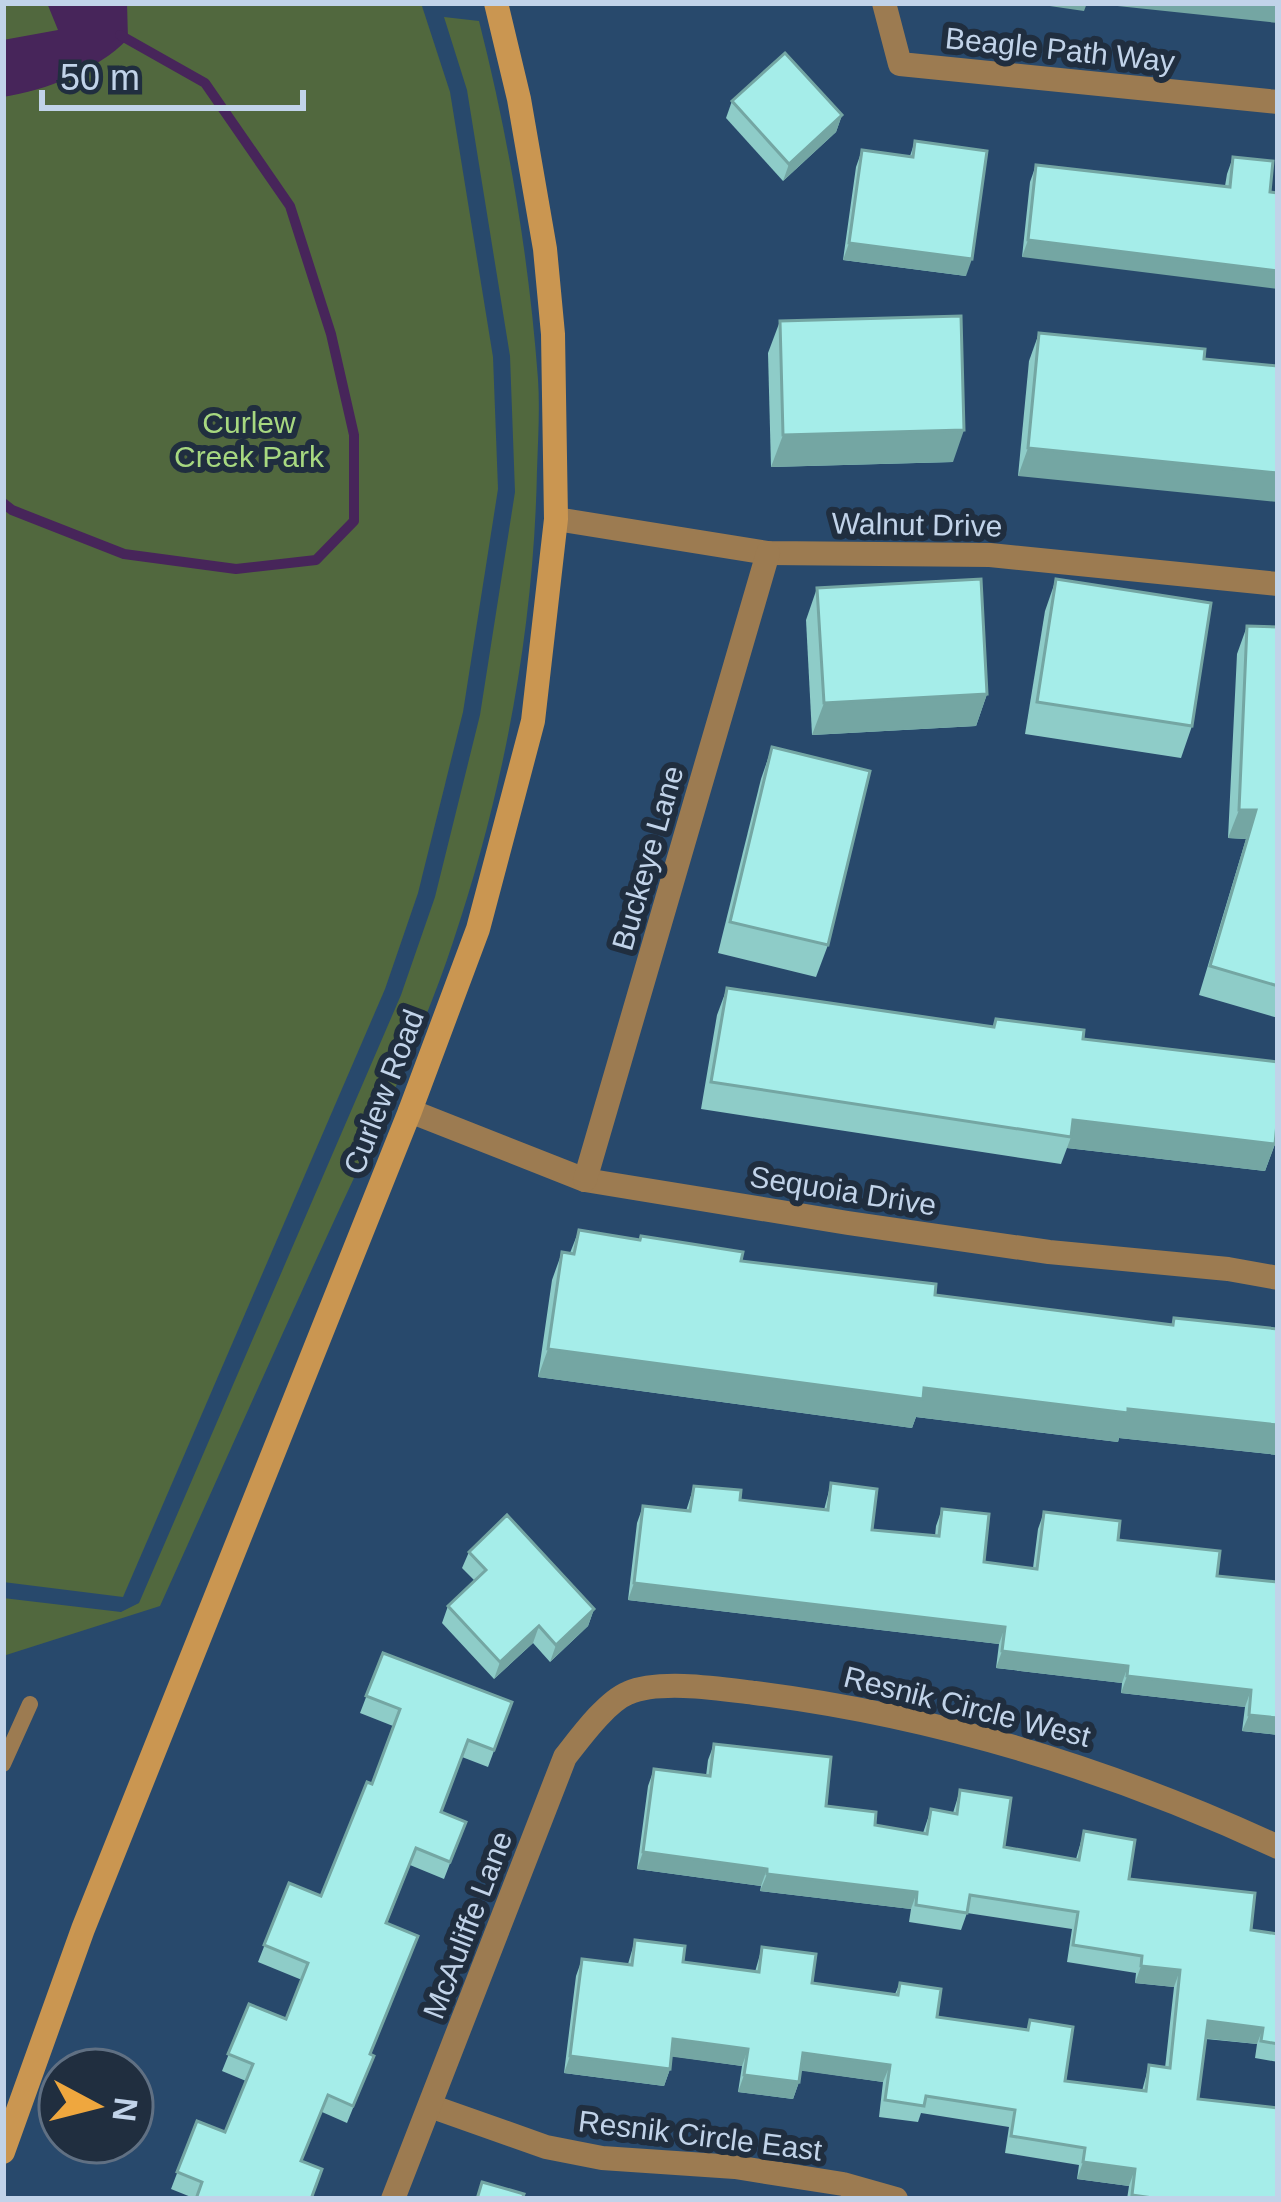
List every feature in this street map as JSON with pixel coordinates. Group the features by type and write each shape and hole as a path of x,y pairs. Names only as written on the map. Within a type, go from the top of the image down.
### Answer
{"main road":[{"name":"Curlew Road","path":"3,2152 9,2118 410,1112 478,929 533,721 556,518 554,334 545,249 519,99 496,3"}],"street":[{"name":"Beagle Path Way","path":"884,3 900,64 1278,102"},
{"name":"Walnut Drive","path":"556,518 768,553 990,555 1278,584"},
{"name":"Buckeye Lane","path":"585,1180 768,553"},
{"name":"Sequoia Drive","path":"410,1112 585,1180 1049,1252 1278,1278"},
{"name":"Resnik Circle West","path":"628,1693 698,1686 849,1705 1073,1763 1177,1800 1278,1847"},
{"name":"McAuliffe Lane","path":"393,2199 565,1757 586,1729 628,1693"},
{"name":"Resnik Circle East","path":"430,2105 546,2146 602,2158 735,2167 843,2184 896,2199"}],"lane":[{"path":"3,1764 29,1704"}],"green space":[{"name":"Curlew Creek Park","path":"3,3 421,3 450,92 493,357 498,489 463,712 418,893 385,989 123,1597 3,1582"},
{"path":"444,17 479,21 516,199 538,379 530,589 513,709 487,826 453,942 411,1053 160,1606 3,1656 3,1598 121,1612 139,1603 401,995 435,897 480,715 515,492 510,356 467,90"}],"shaded area":[{"path":"47,3 127,3 128,39 101,61 70,77 3,97 3,40 58,30"}],"building":[{"path":"785,53 842,115 789,164 732,101"},
{"path":"915,141 987,151 972,259 849,243 862,150 913,157"},
{"path":"1233,157 1273,161 1270,192 1278,193 1278,271 1028,240 1036,165 1230,187"},
{"path":"961,316 964,430 783,435 780,321"},
{"path":"1039,333 1205,349 1204,359 1278,366 1278,473 1028,448"},
{"path":"981,579 987,694 824,703 817,588"},
{"path":"1056,579 1211,603 1192,726 1037,702"},
{"path":"1247,626 1278,627 1278,986 1210,966 1256,810 1239,810"},
{"path":"772,747 870,771 828,945 730,922"},
{"path":"727,988 994,1027 996,1019 1084,1030 1083,1039 1278,1062 1275,1144 1073,1120 1071,1137 711,1082"},
{"path":"579,1230 743,1252 741,1261 936,1284 935,1295 1173,1325 1174,1318 1278,1329 1278,1425 1128,1409 1128,1413 924,1388 923,1399 548,1349 562,1252 574,1254"},
{"path":"831,1483 877,1489 872,1530 939,1536 942,1509 989,1514 984,1562 1037,1569 1044,1512 1120,1521 1118,1540 1220,1551 1217,1576 1278,1582 1278,1718 1249,1715 1251,1690 1127,1676 1128,1666 1002,1651 1005,1627 634,1583 643,1506 690,1511 694,1486 741,1490 740,1500 828,1510"},
{"path":"507,1515 594,1609 556,1645 539,1626 500,1662 448,1606 486,1570 469,1552"},
{"path":"383,1653 512,1702 494,1750 468,1740 441,1812 466,1822 450,1862 416,1848 386,1923 418,1936 353,2106 328,2095 301,2161 322,2169 311,2199 196,2199 202,2182 177,2172 197,2121 225,2132 253,2064 228,2054 249,2004 286,2019 308,1963 264,1945 289,1883 321,1896 400,1709 366,1696"},
{"path":"714,1744 831,1757 826,1806 876,1812 875,1825 927,1834 931,1809 957,1814 960,1790 1011,1798 1004,1847 1079,1860 1084,1831 1135,1840 1129,1879 1255,1893 1251,1930 1278,1934 1278,2044 1261,2041 1263,2028 1208,2021 1198,2099 1278,2108 1278,2199 1132,2195 1135,2169 1083,2162 1085,2148 1011,2136 1015,2110 926,2096 924,2106 885,2100 890,2065 803,2053 799,2082 744,2075 748,2049 673,2039 670,2069 570,2056 582,1959 632,1965 635,1940 685,1946 683,1962 759,1972 762,1947 816,1954 812,1983 898,1995 900,1983 941,1989 937,2017 1028,2030 1030,2020 1073,2027 1065,2081 1146,2091 1149,2065 1170,2068 1180,1970 1141,1966 1142,1956 1073,1945 1078,1912 970,1895 967,1913 916,1905 917,1892 767,1874 767,1869 643,1852 654,1769 710,1776"},
{"path":"482,2182 524,2194 522,2199 477,2199"}],"waterway":[{"path":"3,503 124,554 236,569 316,560 354,521 354,435 331,334 290,206 205,83 120,35"}]}
